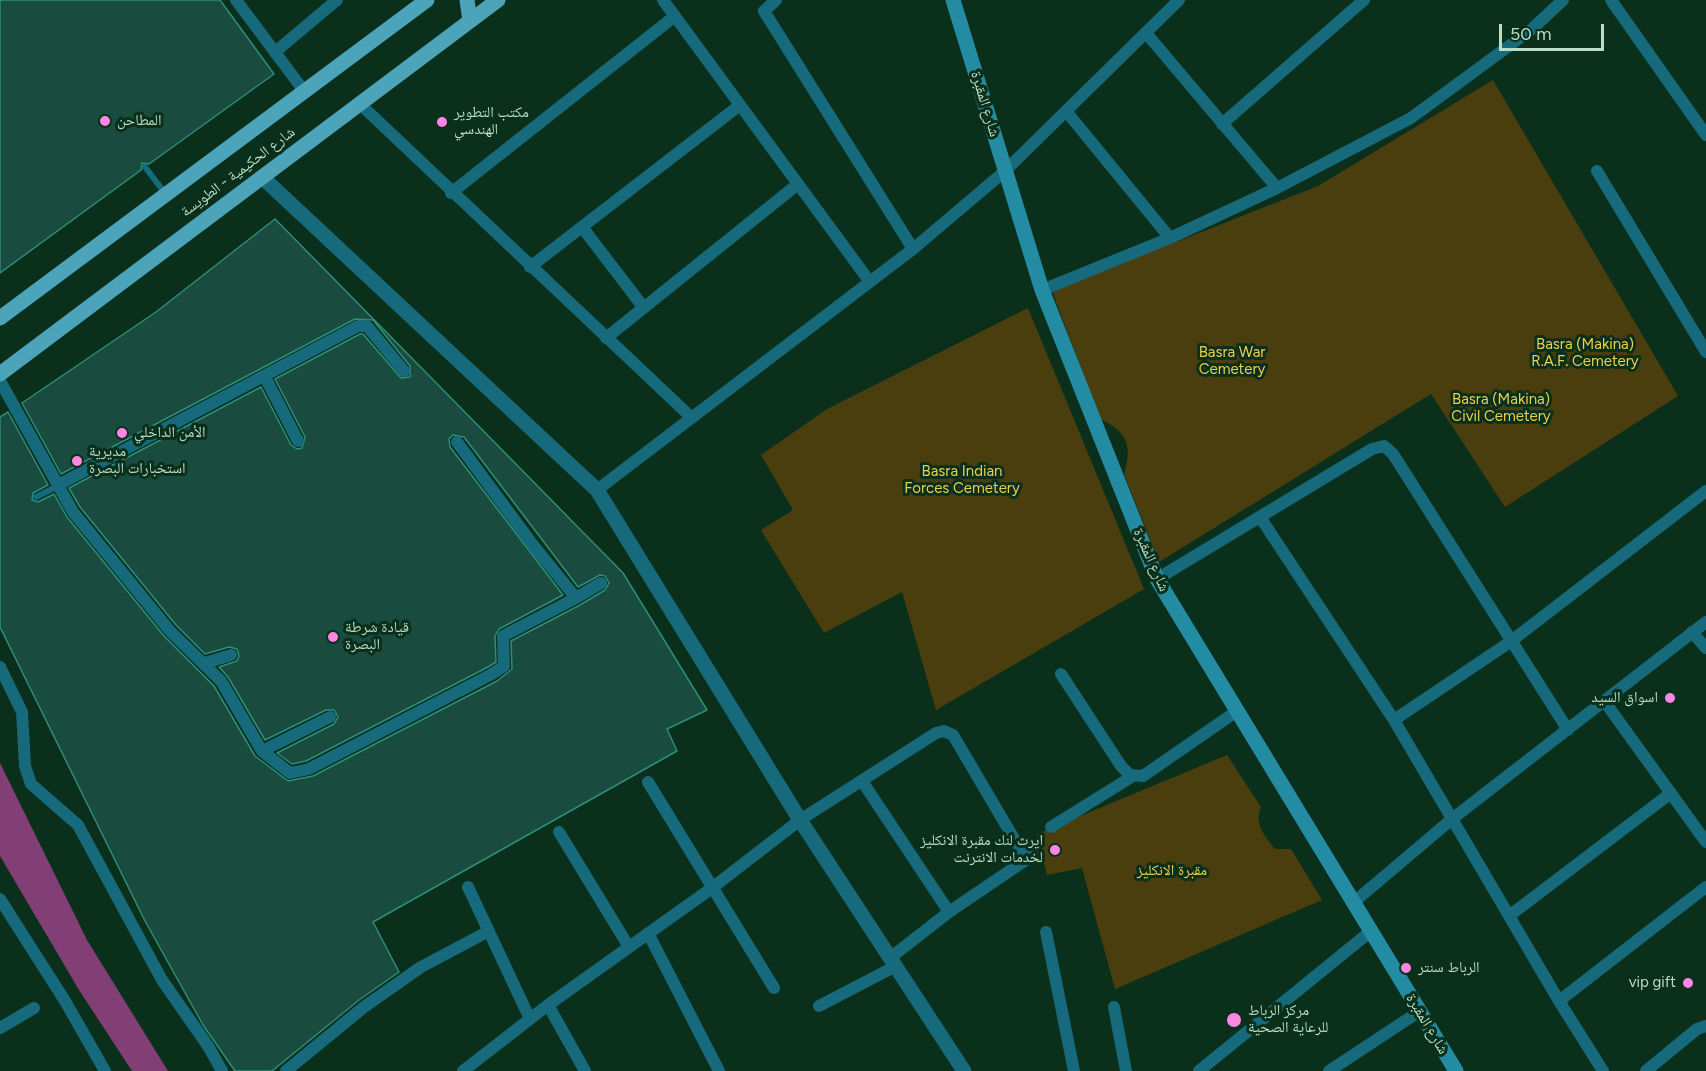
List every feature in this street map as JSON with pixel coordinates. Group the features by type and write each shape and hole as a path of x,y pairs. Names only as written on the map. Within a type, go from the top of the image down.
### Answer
{"main road":[{"name":"شارع الحكيمية - الطويسة","path":"0,318 427,0"},
{"path":"467,0 470,21"},
{"name":"شارع الحكيمية - الطويسة","path":"0,374 498,0"},
{"name":"شارع المقبرة","path":"953,0 1042,290 1157,579 1456,1071"}],"street":[{"path":"236,0 304,91"},
{"path":"275,52 337,0"},
{"path":"663,0 870,282"},
{"path":"776,0 764,11 913,249"},
{"path":"1222,124 1364,0"},
{"path":"1042,290 1170,238 1277,188 1411,118 1532,28 1563,0"},
{"path":"1611,0 1706,135"},
{"path":"597,490 913,249 1005,171 1146,33 1175,1"},
{"path":"451,193 675,16"},
{"path":"1146,33 1277,188"},
{"path":"360,104 451,193 692,418"},
{"path":"530,267 740,105"},
{"path":"1066,111 1170,238"},
{"path":"1596,171 1705,350"},
{"path":"262,177 597,490 800,820 964,1071"},
{"path":"606,338 798,184"},
{"path":"582,227 644,308"},
{"path":"58,485 266,377 358,326 367,326 404,371"},
{"path":"266,377 298,441"},
{"path":"0,381 74,512 170,631 221,681 262,751 290,772 309,769 492,674 504,666 503,636 601,583"},
{"path":"457,442 533,545 576,598"},
{"path":"1157,579 1372,449 1384,446 1393,454 1510,642 1568,730"},
{"path":"1394,720 1510,642 1706,491"},
{"path":"1260,517 1394,720 1559,1001 1604,1071"},
{"path":"1354,902 1452,819 1706,622"},
{"path":"1692,632 1706,648"},
{"path":"205,663 231,655"},
{"path":"0,667 22,712 25,766 31,784 78,825 162,980 208,1046 222,1071"},
{"path":"1061,674 1121,766 1133,776"},
{"path":"1605,702 1706,842"},
{"path":"1051,827 1133,776 1143,776 1237,711"},
{"path":"262,751 330,717"},
{"path":"463,1071 548,1005 712,888 800,820 936,733 944,731 953,735 1031,856 949,912 893,962 819,1006"},
{"path":"862,781 949,912"},
{"path":"648,782 774,988"},
{"path":"1509,916 1671,794"},
{"path":"559,832 629,947"},
{"path":"468,887 530,1019"},
{"path":"1559,1001 1706,887"},
{"path":"0,899 65,1001 105,1071"},
{"path":"286,1071 364,1007 421,967 489,931"},
{"path":"1199,1071 1371,931"},
{"path":"1046,932 1074,1071"},
{"path":"648,933 719,1071"},
{"path":"548,1005 585,1071"},
{"path":"1114,1007 1126,1071"},
{"path":"0,1028 34,1008"},
{"path":"1329,1071 1420,1011"},
{"path":"1646,1071 1697,1029 1706,1026"}],"lane":[{"path":"145,167 166,194"},
{"path":"36,497 58,485"}],"green space":[{"name":"Basra War Cemetery","path":"1493,80 1678,396 1505,507 1431,394 1159,562 1124,474 1128,455 1126,440 1116,429 1100,419 1052,291 1318,186"},
{"name":"Basra Indian Forces Cemetery","path":"1028,308 1144,589 936,710 902,592 824,633 761,530 793,510 761,455 827,409"},
{"name":"مقبرة الانكليز","path":"1227,755 1261,807 1259,824 1264,834 1275,849 1291,849 1322,900 1115,989 1082,868 1047,875 1037,834"}],"shaded area":[{"path":"0,763 87,940 168,1071 132,1071 79,990 0,856"}],"building":[{"name":"المطاحن","path":"0,0 220,0 274,74 149,164 142,163 141,170 0,273"},
{"name":"قيادة شرطة البصرة","path":"275,219 623,573 707,710 667,729 677,751 373,922 399,972 359,1000 272,1071 235,1071 203,1025 145,921 0,627 0,417 8,412 48,485 33,493 32,500 38,502 54,494 67,517 164,636 214,686 255,756 288,781 313,776 497,681 512,669 511,641 580,605 605,590 609,583 605,576 600,575 578,587 464,437 453,435 449,439 450,447 563,595 499,629 495,636 496,662 306,761 292,764 277,753 334,724 338,717 334,710 326,710 265,740 228,677 219,667 237,661 239,656 237,649 229,647 205,654 176,625 80,507 69,488 261,387 291,445 297,449 302,448 305,437 275,379 360,334 363,334 401,378 410,377 410,366 373,320 355,319 61,474 22,403 156,312"}],"place":[{"name":"المطاحن","path":"105,121"},
{"name":"مكتب التطوير الهندسي","path":"442,122"},
{"name":"الأمن الداخلي","path":"122,433"},
{"name":"مديرية استخبارات البصرة","path":"77,461"},
{"name":"قيادة شرطة البصرة","path":"333,637"},
{"name":"اسواق السيد","path":"1670,698"},
{"name":"ايرث لنك مقبرة الانكليز لخدمات الانترنت","path":"1055,850"},
{"name":"الرباط سنتر","path":"1406,968"},
{"name":"vip gift","path":"1688,983"},
{"name":"مركز الرباط للرعاية الصحية","path":"1234,1020"}],"park label":[{"name":"Basra (Makina) R.A.F. Cemetery","path":"1585,354"},
{"name":"Basra (Makina) Civil Cemetery","path":"1501,408"}]}
